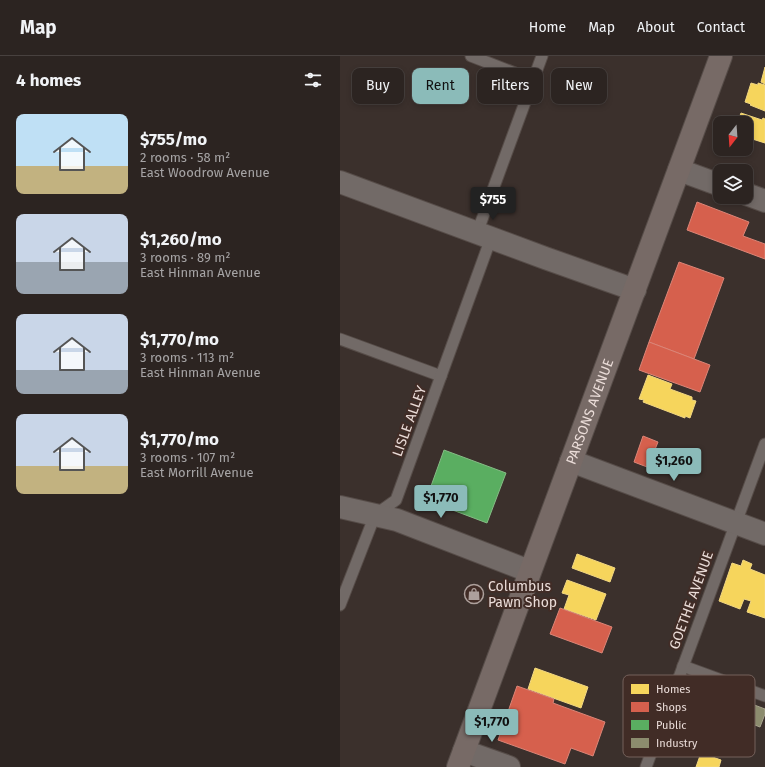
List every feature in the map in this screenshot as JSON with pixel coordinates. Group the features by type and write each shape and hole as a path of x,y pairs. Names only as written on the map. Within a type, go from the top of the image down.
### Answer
{"main road":[{"name":"PARSONS AVENUE","path":"461,759 529,571 721,56"}],"street":[{"path":"679,170 713,182"},
{"path":"340,182 484,236 635,290"},
{"path":"753,197 765,201"},
{"path":"571,461 765,534"},
{"path":"340,507 397,520 529,571"},
{"path":"461,759 509,767"}],"lane":[{"path":"471,56 502,68"},
{"name":"LISLE ALLEY","path":"538,68 542,56"},
{"name":"LISLE ALLEY","path":"375,515 396,500 441,376 525,104"},
{"path":"340,339 441,376"},
{"name":"GOETHE AVENUE","path":"680,675 765,444"},
{"path":"340,605 375,515"},
{"path":"683,666 708,675"},
{"path":"755,692 765,696"},
{"name":"GOETHE AVENUE","path":"646,767 650,757"}],"building: Homes":[{"path":"765,67 765,84 761,82"},
{"path":"751,83 765,85 765,111 745,102"},
{"path":"741,113 750,116 740,116"},
{"path":"753,117 762,120 763,118 765,119 765,143 753,139"},
{"path":"648,375 672,384 670,389 692,397 692,400 696,401 690,418 685,416 685,418 643,402 644,400 639,399"},
{"path":"577,554 615,568 610,582 572,568"},
{"path":"743,560 752,564 750,569 765,575 765,618 747,612 751,601 744,599 740,609 719,601 732,563 741,566"},
{"path":"567,580 606,594 596,620 564,609 569,595 562,593"},
{"path":"535,668 588,687 581,708 528,689"},
{"path":"700,757 713,757 721,760 719,767 696,767"}],"building: Shops":[{"path":"697,202 749,222 743,236 765,244 765,259 687,230"},
{"path":"679,262 724,278 694,359 649,342"},
{"path":"649,342 710,365 700,392 639,370"},
{"path":"643,436 658,442 654,452 661,454 655,470 634,462"},
{"path":"560,608 612,627 602,653 550,634"},
{"path":"517,686 554,699 553,703 605,722 593,756 571,748 565,764 498,740"}],"building: Public":[{"path":"444,450 506,473 487,523 426,500"}],"building: Industry":[{"path":"755,705 765,709 765,714 760,727 755,725"}],"place":[{"name":"Columbus Pawn Shop","path":"474,594"}]}
